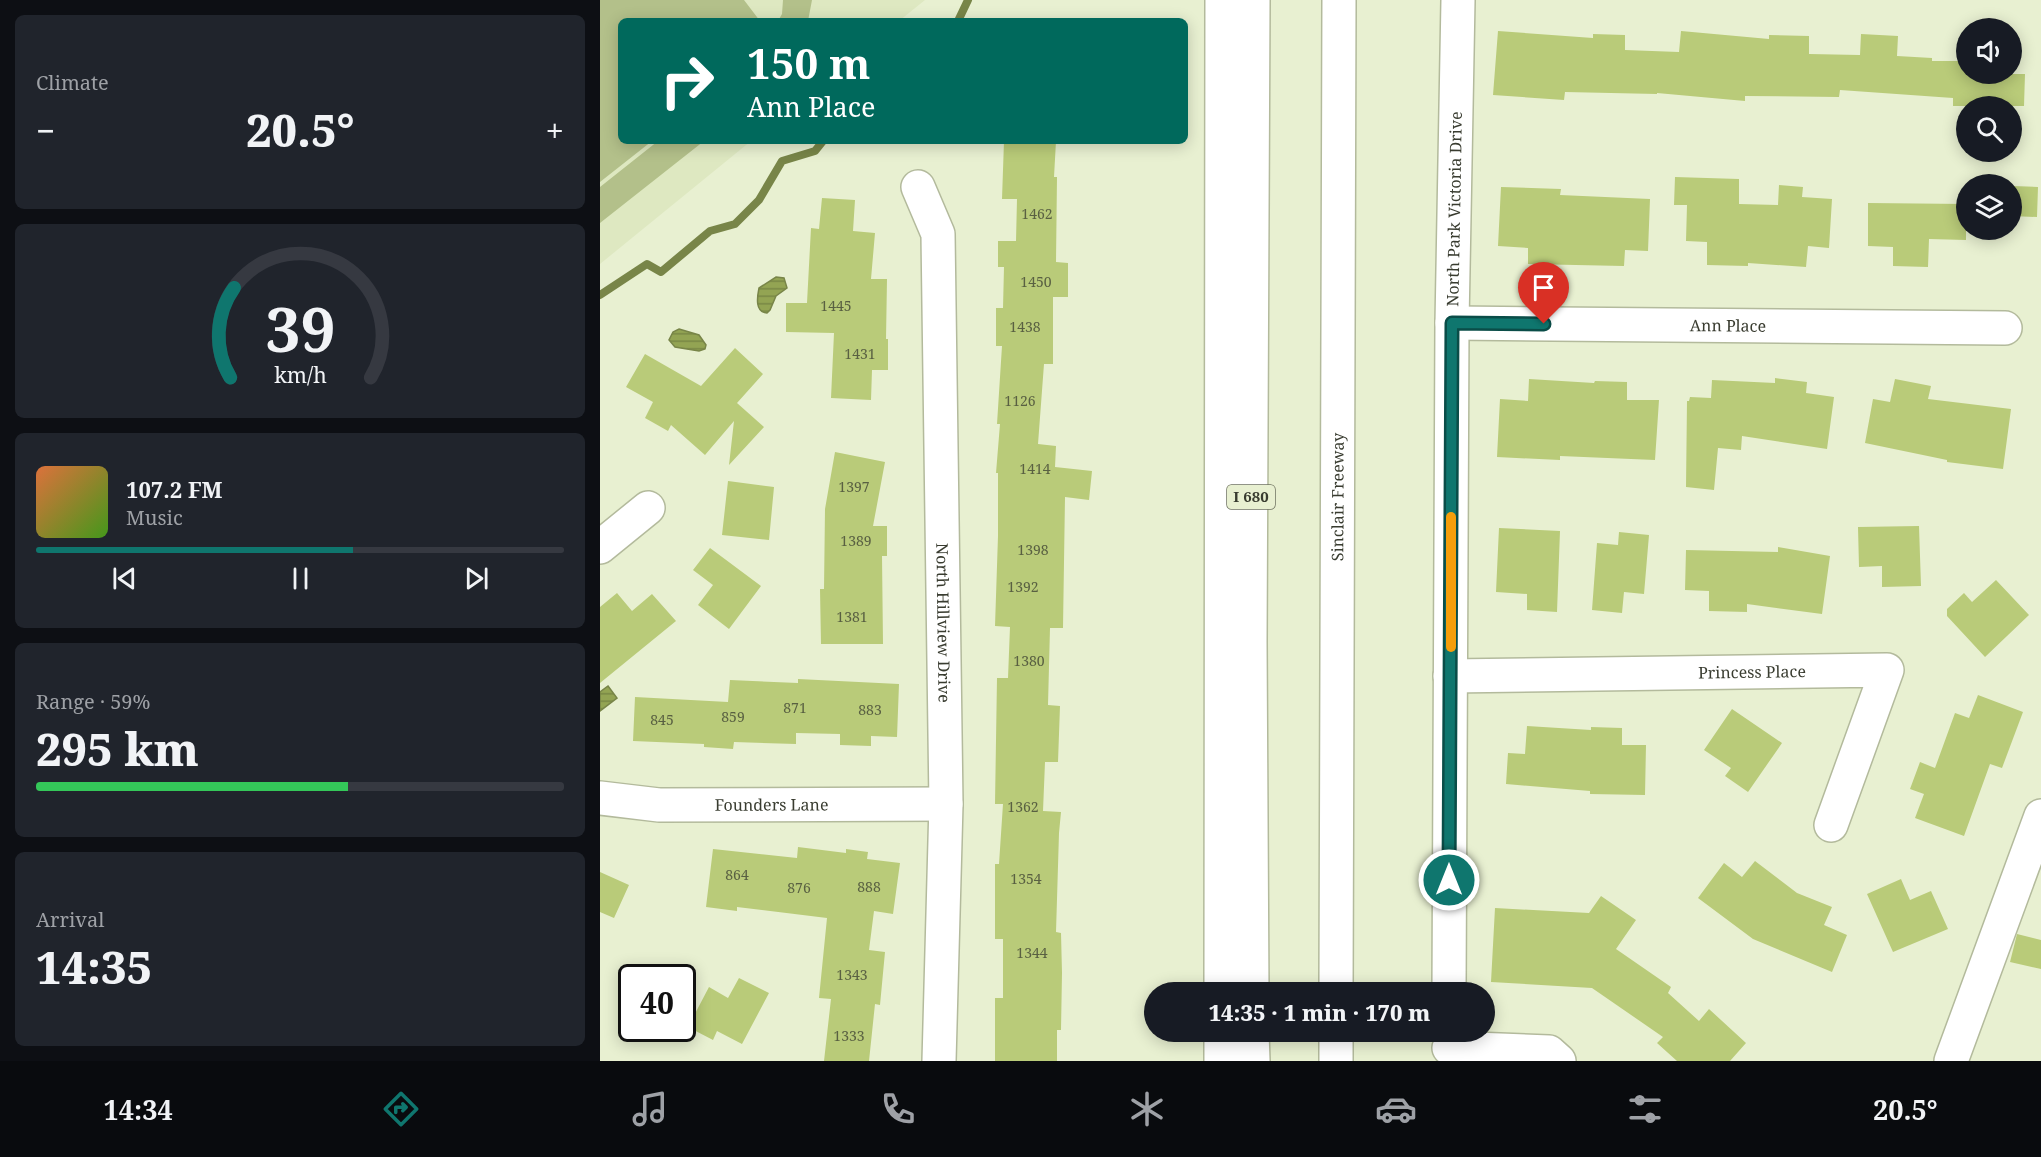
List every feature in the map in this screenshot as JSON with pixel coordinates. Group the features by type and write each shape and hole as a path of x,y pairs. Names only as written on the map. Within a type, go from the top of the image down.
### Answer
{"main road":[{"name":"I 680","path":"1221,982 1222,0"},
{"name":"I 680","path":"1252,0 1250,609 1252,982"},
{"name":"Sinclair Freeway","path":"1336,982 1339,0"},
{"name":"North Park Victoria Drive","path":"1449,982 1452,323 1458,0"},
{"name":"North Hillview Drive","path":"918,187 938,234 946,804 939,1061"},
{"name":"Ann Place","path":"1452,323 2005,328"},
{"path":"600,547 648,508"},
{"name":"Princess Place","path":"1450,676 1887,670 1831,825"},
{"name":"Founders Lane","path":"600,798 659,805 946,804"},
{"path":"1951,1061 2041,816"},
{"path":"1221,1042 1221,1061"},
{"path":"1252,1042 1253,1061"},
{"path":"1336,1042 1336,1061"},
{"path":"1449,1047 1549,1052 1559,1061"}],"shaded area":[{"path":"600,0 925,0 903,18 618,18 618,144 747,144 600,264"},
{"path":"600,0 744,0 758,18 618,18 618,144 648,144 600,182"},
{"path":"783,0 812,0 809,18 780,18"},
{"path":"654,144 700,144 600,223 600,187"},
{"path":"776,277 784,278 787,288 776,296 767,313 763,312 758,304 759,288"},
{"path":"679,329 699,335 706,345 705,349 699,351 675,347 669,340 673,332"},
{"path":"608,686 617,698 600,711 600,692"}],"building":[{"path":"1498,31 1593,38 1593,34 1625,35 1625,50 1679,52 1681,31 1769,39 1769,35 1809,36 1809,54 1860,55 1861,34 1898,36 1897,56 1932,58 1932,61 1956,61 1956,84 2022,84 2022,74 2025,74 2024,106 2022,106 2022,96 1956,96 1956,106 1953,106 1953,98 1840,90 1839,97 1745,96 1745,101 1657,93 1565,92 1564,100 1493,95"},
{"path":"1004,144 1056,144 1054,177 1057,177 1056,262 1068,263 1068,297 1053,297 1053,364 1044,364 1038,444 1056,446 1055,467 1092,471 1089,500 1065,497 1063,628 1050,628 1048,705 1060,706 1058,762 1045,762 1043,811 1061,812 1056,932 1061,933 1062,973 1061,1030 1057,1030 1057,1061 995,1061 995,998 1003,998 1003,939 995,939 995,864 999,864 1003,804 995,804 997,678 1008,678 1010,627 995,626 998,536 998,473 996,473 1000,424 997,424 1002,346 996,346 996,308 1003,308 1004,267 998,267 998,241 1016,241 1017,199 1002,199"},
{"path":"1675,177 1739,179 1739,204 1778,205 1779,185 1803,187 1802,197 1832,199 1829,248 1808,246 1806,267 1748,263 1748,266 1707,265 1707,242 1686,241 1687,205 1674,205"},
{"path":"2022,186 2038,187 2037,217 2022,216"},
{"path":"1501,187 1561,189 1560,195 1650,199 1648,251 1625,250 1624,266 1528,264 1528,248 1498,246"},
{"path":"822,198 855,200 853,231 875,233 871,279 887,279 888,370 872,370 871,400 831,398 834,333 786,332 786,303 807,303 811,228 819,229"},
{"path":"1868,203 1956,204 1956,240 1929,239 1928,267 1893,266 1893,247 1868,246"},
{"path":"735,348 763,374 737,403 764,427 729,465 734,421 705,455 671,425 668,431 645,418 653,402 626,387 645,354 701,386"},
{"path":"1775,378 1807,382 1806,393 1834,397 1827,449 1742,436 1741,450 1718,448 1714,490 1686,487 1687,401 1690,397 1711,398 1712,380 1775,383"},
{"path":"1529,379 1594,383 1595,381 1627,382 1627,400 1659,400 1655,460 1560,456 1560,460 1497,457 1500,399 1528,401"},
{"path":"1895,379 1931,386 1928,399 2011,409 2003,469 1947,462 1947,460 1865,443 1873,399 1890,402"},
{"path":"835,452 885,462 873,526 887,526 887,556 882,556 883,644 821,644 820,589 824,589 825,509"},
{"path":"728,481 774,487 769,540 722,535"},
{"path":"1919,526 1921,586 1882,587 1882,566 1859,567 1858,527"},
{"path":"1499,528 1560,531 1557,612 1527,610 1527,594 1496,592"},
{"path":"1619,532 1649,535 1644,594 1624,592 1622,613 1592,610 1597,543 1618,545"},
{"path":"1778,547 1830,556 1822,614 1747,604 1747,612 1709,611 1709,591 1685,590 1686,550 1778,552"},
{"path":"710,548 761,586 729,629 698,605 713,585 693,570"},
{"path":"1996,580 2029,615 1985,657 1947,616 1947,609 1964,593 1972,602"},
{"path":"617,593 632,611 652,594 676,621 600,683 600,607"},
{"path":"798,679 899,684 897,737 871,736 871,746 840,745 840,734 796,733 796,744 734,742 733,749 704,747 704,744 633,741 635,697 728,702 730,680 798,683"},
{"path":"1978,695 2023,712 2002,768 1990,764 1964,836 1915,818 1924,794 1910,789 1920,762 1935,768 1955,713 1969,718"},
{"path":"1732,709 1782,743 1748,792 1725,776 1731,768 1704,750"},
{"path":"1527,726 1591,730 1591,727 1622,728 1622,745 1646,745 1645,795 1590,794 1590,791 1506,784 1508,753 1525,754"},
{"path":"798,847 846,853 846,849 868,852 867,859 900,863 893,914 874,911 869,950 885,952 880,1005 875,1004 869,1061 824,1061 831,999 819,998 827,918 737,907 737,911 706,907 713,849 797,858"},
{"path":"1755,861 1797,893 1832,907 1824,925 1847,935 1832,972 1753,939 1698,898 1724,863 1742,877"},
{"path":"600,872 629,885 614,918 600,912"},
{"path":"1901,879 1910,900 1931,891 1948,929 1893,952 1867,894"},
{"path":"1601,896 1636,920 1616,949 1671,987 1668,993 1699,1021 1709,1009 1746,1043 1730,1061 1677,1061 1657,1043 1663,1037 1592,988 1491,982 1495,908 1589,913"},
{"path":"2017,934 2041,940 2041,969 2010,962"},
{"path":"739,978 769,993 742,1044 717,1031 713,1040 696,1031 696,1012 709,987 728,998"}],"waterway":[{"path":"959,18 968,0"},
{"path":"600,295 647,264 661,272 710,231 735,224 759,200 782,161 815,151 821,144"}],"slow traffic":[{"path":"1451,517 1451,647"}],"route":[{"path":"1449,880 1452,323 1544,324"}]}
